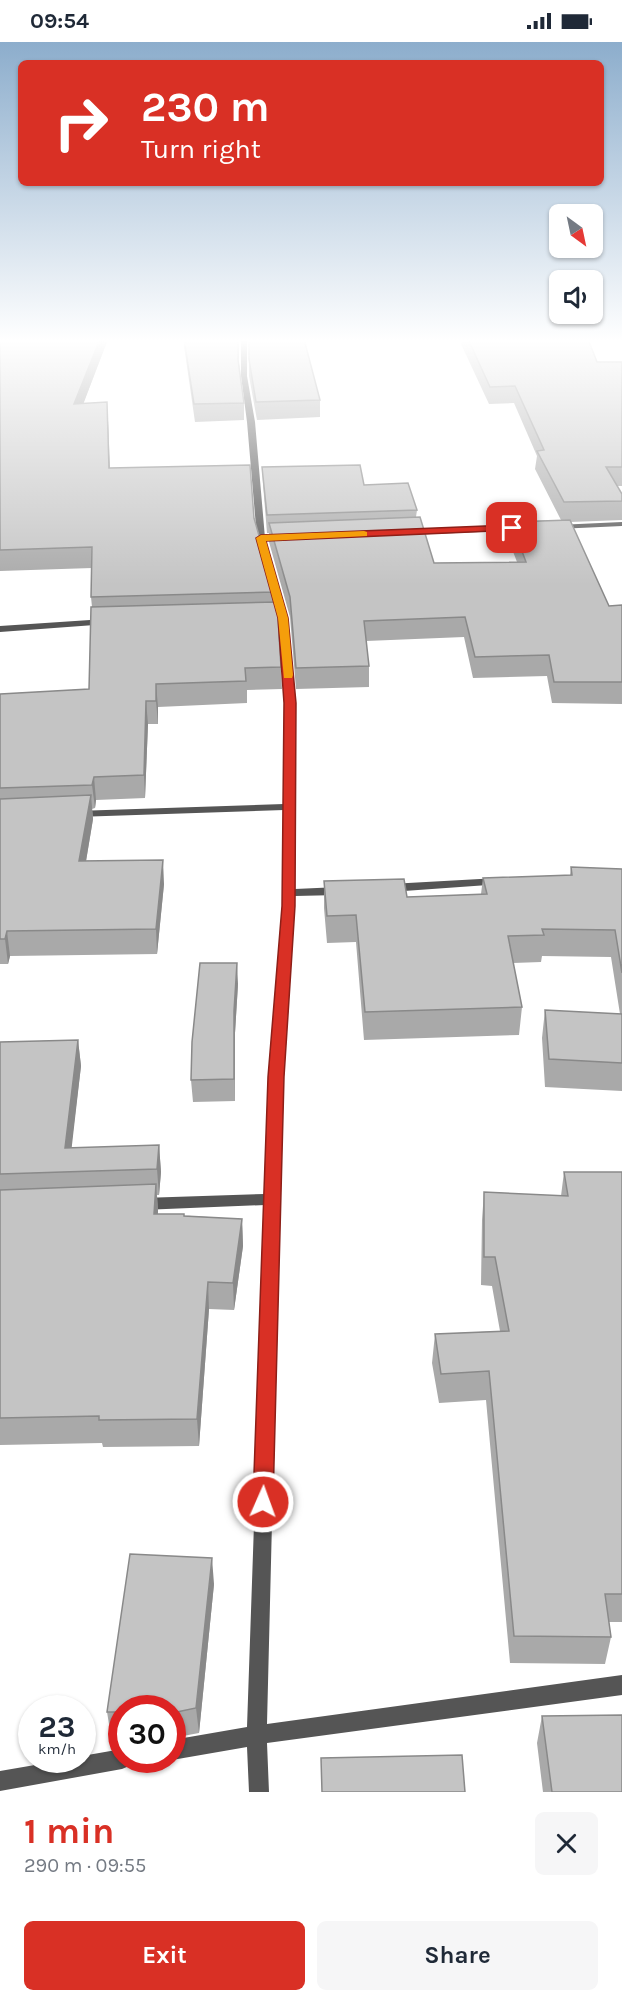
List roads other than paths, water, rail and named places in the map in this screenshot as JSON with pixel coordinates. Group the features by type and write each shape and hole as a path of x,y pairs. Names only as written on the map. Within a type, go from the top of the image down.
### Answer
{"street":[{"path":"251,422 290,703 288,893 276,1077 257,1735 260,1792"},
{"path":"552,527 622,524"},
{"path":"400,532 540,527"},
{"path":"0,629 116,622"},
{"path":"60,815 288,807"},
{"path":"372,889 514,881"},
{"path":"288,893 348,890"},
{"path":"130,1204 272,1199"},
{"path":"186,1748 257,1735 622,1686"},
{"path":"0,1781 108,1762"}]}
